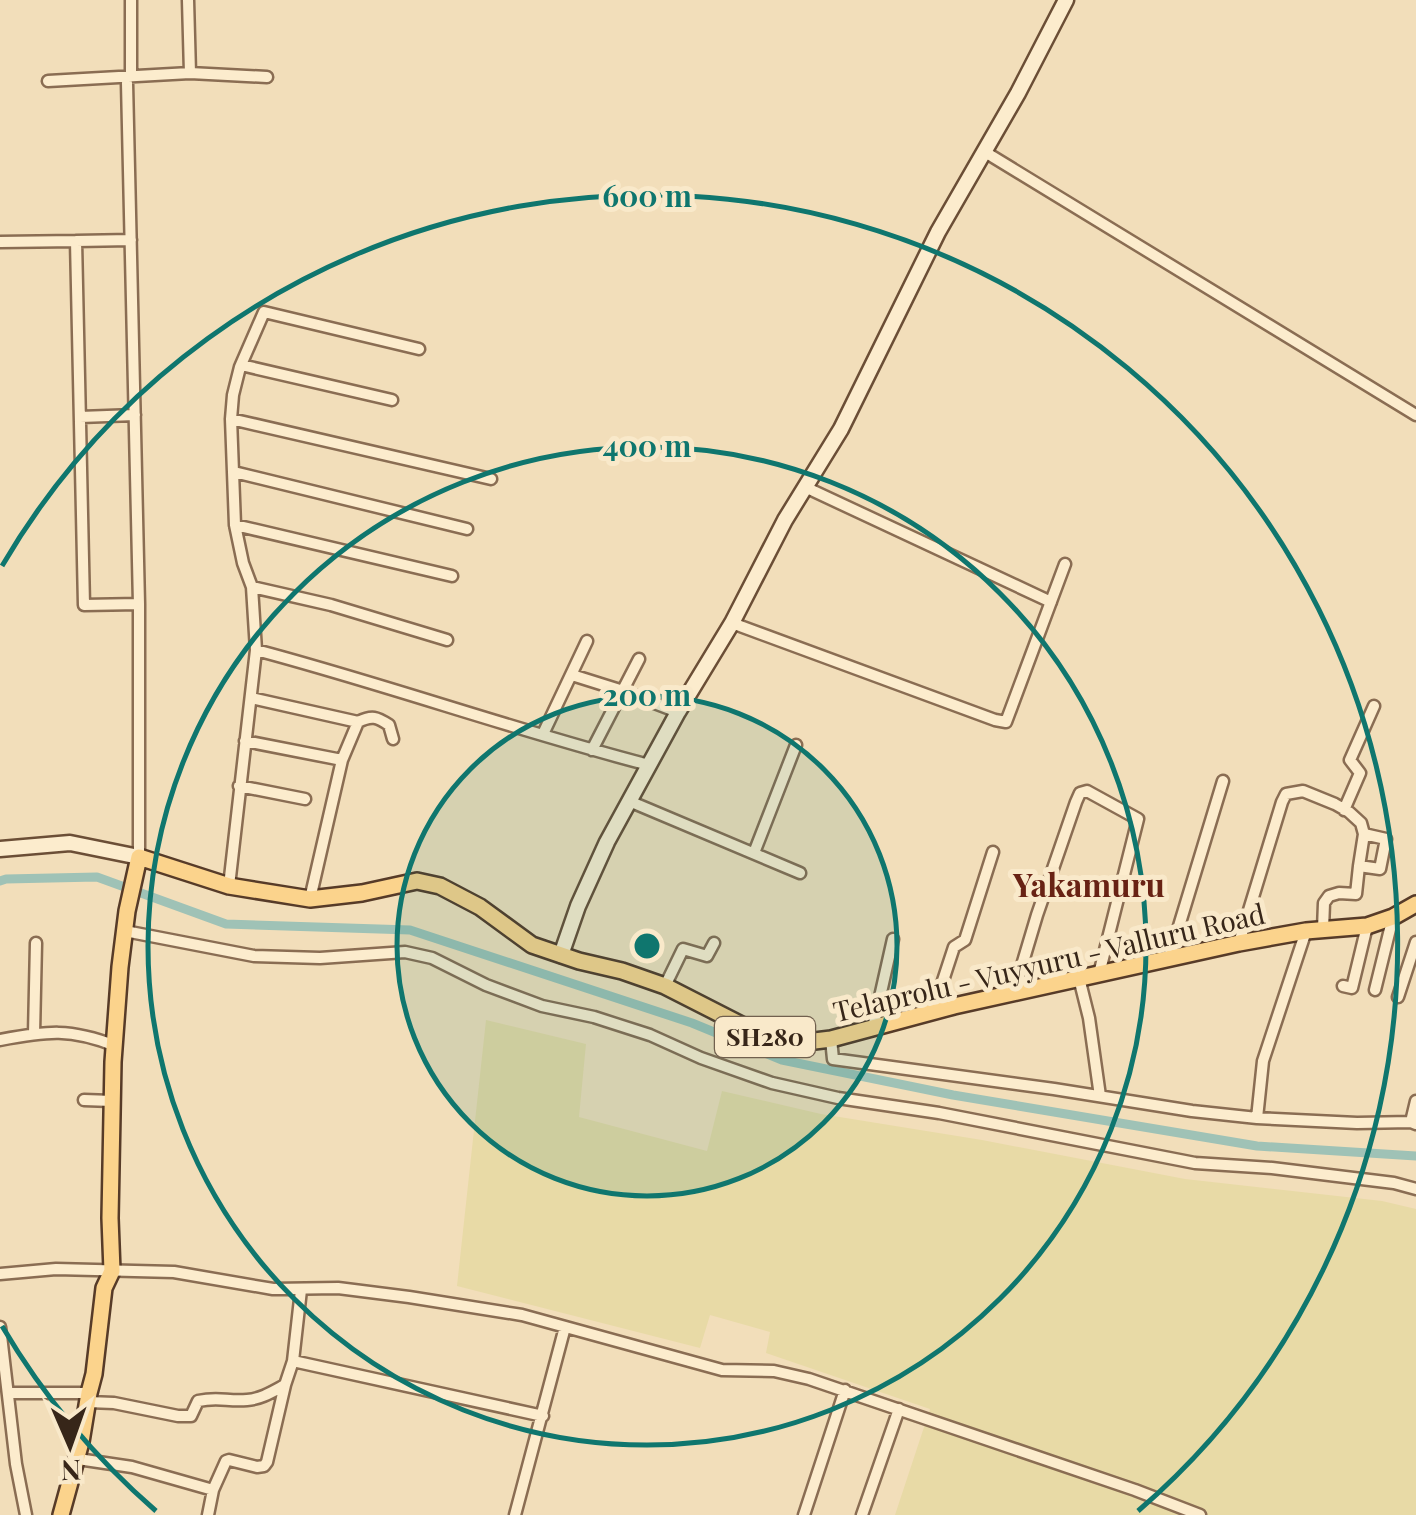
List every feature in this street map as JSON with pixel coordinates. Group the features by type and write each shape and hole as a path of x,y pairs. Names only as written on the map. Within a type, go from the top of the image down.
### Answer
{"main road":[{"path":"561,956 592,871 678,712 732,623 785,520 840,429 938,232 1066,0"},
{"path":"0,849 70,843 138,864 120,967 113,1062 112,1271 104,1288 78,1460 60,1515"},
{"name":"Telaprolu - Vuyyuru - Valluru Road","path":"138,864 229,886 310,898 362,894 417,881 440,886 480,907 532,945 664,986 767,1038 798,1044 1239,943 1314,930 1367,926 1393,918 1416,904"}],"street":[{"path":"132,0 131,240 140,604 138,864"},
{"path":"188,0 190,73"},
{"path":"48,81 190,73 267,76"},
{"path":"985,152 1416,415"},
{"path":"0,242 131,240"},
{"path":"76,241 84,605 140,604"},
{"path":"229,886 256,650 252,587 242,563 236,525 232,419 242,365 264,312 419,349"},
{"path":"242,365 392,400"},
{"path":"80,417 135,415"},
{"path":"232,419 491,479"},
{"path":"234,472 467,529"},
{"path":"805,488 1051,602"},
{"path":"236,525 452,576"},
{"path":"732,623 1006,722 1065,564"},
{"path":"252,587 332,605 447,640"},
{"path":"543,734 587,641"},
{"path":"256,650 650,766"},
{"path":"592,750 640,660"},
{"path":"572,676 678,712"},
{"path":"251,698 358,722 370,716 378,718 390,725 393,739"},
{"path":"1344,810 1360,773 1350,760 1374,706"},
{"path":"310,898 342,760 358,722"},
{"path":"245,741 342,760"},
{"path":"754,853 796,745"},
{"path":"1169,958 1223,781"},
{"path":"239,786 305,799"},
{"path":"1014,992 1076,802 1086,791 1138,819 1099,974"},
{"path":"1239,943 1286,794 1303,791 1344,810 1361,824 1364,834 1356,894 1339,893 1329,896 1324,903 1263,1062 1257,1118"},
{"path":"630,801 800,873"},
{"path":"1359,866 1380,869 1386,838 1364,834"},
{"path":"934,1011 954,946 965,940 993,852"},
{"path":"1375,990 1393,918"},
{"path":"1342,986 1352,988 1367,926"},
{"path":"125,931 254,956 320,958 405,952 432,958 486,985 542,1006 594,1017 772,1083 1194,1163 1272,1168 1416,1189"},
{"path":"873,1028 893,939"},
{"path":"1398,998 1416,942"},
{"path":"34,1034 36,943"},
{"path":"664,986 683,950 707,956 714,943"},
{"path":"1079,978 1100,1096"},
{"path":"0,1040 54,1030 78,1033 116,1046"},
{"path":"831,1039 833,1059 1257,1118 1414,1123 1416,1100"},
{"path":"84,1100 112,1102"},
{"path":"0,1274 56,1269 174,1272 273,1289 338,1288 522,1315 722,1370 791,1374 846,1390 1200,1515"},
{"path":"208,1515 213,1490 226,1461 257,1467 266,1464 293,1360 301,1290"},
{"path":"515,1515 565,1327"},
{"path":"0,1328 8,1393 5,1416 26,1515"},
{"path":"293,1360 543,1416"},
{"path":"8,1393 89,1398 191,1416 198,1401 214,1397 246,1401 264,1397 284,1384"},
{"path":"804,1515 846,1390"},
{"path":"862,1515 899,1408"},
{"path":"78,1460 132,1467 213,1490"}],"shaded area":[{"path":"486,1020 586,1044 579,1117 707,1151 722,1091 821,1114 1185,1179 1382,1201 1416,1209 1416,1515 895,1515 930,1409 766,1353 770,1332 710,1315 700,1348 457,1286"}],"waterway":[{"path":"0,881 97,877 226,924 410,930 692,1023 782,1060 953,1095 1257,1146 1416,1156"}],"district":[{"name":"Yakamuru","path":"1089,886"}]}
